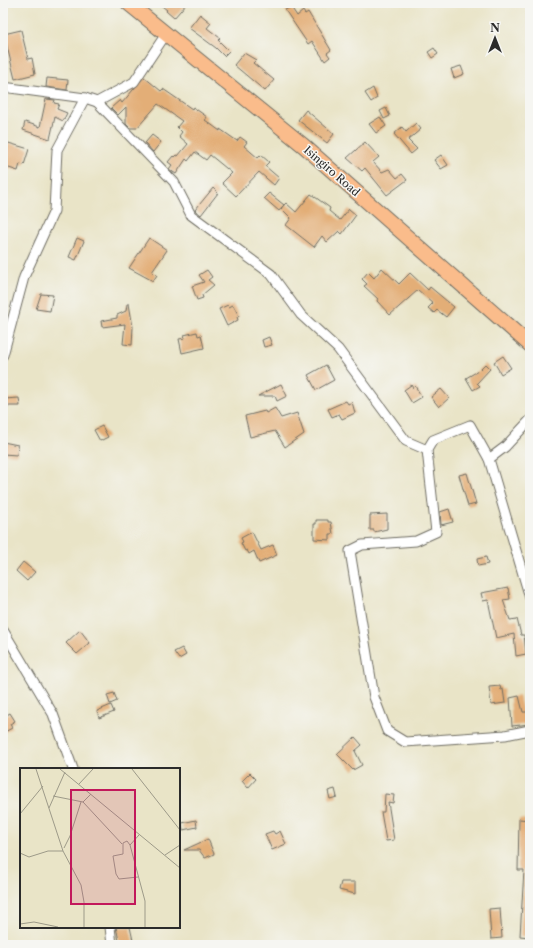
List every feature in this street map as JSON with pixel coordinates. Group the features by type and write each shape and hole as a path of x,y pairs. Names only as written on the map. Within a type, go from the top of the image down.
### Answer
{"main road":[{"name":"Isingiro Road","path":"128,3 304,146 530,345"}],"street":[{"path":"97,102 134,82 166,34"},
{"path":"3,87 85,98 97,102 174,182 192,215 271,274 301,314 338,349 406,441 427,450"},
{"path":"3,356 24,278 54,211 57,150 85,98"},
{"path":"489,459 505,447 530,420"},
{"path":"530,598 489,459 470,425 432,440 427,450 436,532 416,541 362,545 350,551 374,697 388,731 404,742 505,735 530,730"},
{"path":"3,630 53,714 73,768"},
{"path":"110,928 112,945"}],"building":[{"path":"158,3 187,3 174,18"},
{"path":"291,7 297,16 303,11 305,14 308,12 331,50 327,53 330,57 325,61 312,41 308,44 285,10"},
{"path":"200,14 211,23 207,28 220,38 218,40 229,51 224,56 216,48 189,28"},
{"path":"21,30 28,59 32,58 35,74 15,79 4,34"},
{"path":"434,48 438,54 432,58 428,52"},
{"path":"244,53 256,60 253,63 274,80 265,91 234,65"},
{"path":"461,66 464,74 454,78 451,69"},
{"path":"144,77 161,91 163,89 192,109 193,107 207,117 205,120 220,131 220,129 237,141 240,137 247,142 244,146 258,158 261,155 269,162 265,166 279,178 274,185 259,172 236,196 222,183 232,173 210,155 206,160 195,152 188,161 186,159 176,174 169,169 172,165 168,162 173,156 178,156 188,144 179,136 182,132 177,127 182,121 158,104 137,128 130,128 126,124 126,107 118,115 111,108 120,100 122,103"},
{"path":"47,78 68,80 67,90 46,87"},
{"path":"373,88 377,98 371,102 365,93"},
{"path":"46,99 55,100 54,103 59,104 57,109 67,113 63,121 55,117 50,139 23,130 25,122 40,127"},
{"path":"386,108 390,116 384,119 380,111"},
{"path":"306,110 334,134 327,143 298,120"},
{"path":"380,117 386,126 376,133 369,124"},
{"path":"416,123 421,129 408,140 417,149 411,154 394,134 402,127 406,132"},
{"path":"152,135 161,142 153,152 145,143"},
{"path":"5,142 29,149 24,165 20,164 18,171 3,166 5,159 3,158 3,150"},
{"path":"365,142 379,157 373,162 382,172 389,169 397,178 402,174 407,180 387,195 365,168 362,171 347,158"},
{"path":"441,155 448,165 441,169 434,160"},
{"path":"213,188 218,193 201,215 195,210"},
{"path":"269,193 284,205 279,211 264,198"},
{"path":"311,194 330,208 329,211 340,220 349,209 356,215 342,234 339,231 327,242 322,236 314,247 286,225 291,218 281,208 286,203 296,212"},
{"path":"77,238 84,241 76,260 69,257"},
{"path":"149,238 167,250 152,272 157,275 153,281 129,268"},
{"path":"382,268 399,284 410,273 428,290 430,287 454,307 446,317 437,310 434,313 428,308 433,303 418,290 390,315 377,301 378,299 364,286 367,284 362,279 368,272 374,278"},
{"path":"207,270 212,277 208,280 214,285 202,295 203,298 197,300 192,286 204,282 199,275"},
{"path":"41,294 53,295 50,311 36,309"},
{"path":"127,304 129,304 133,327 132,345 123,344 125,324 102,327 101,321 117,318 117,315 126,311"},
{"path":"228,305 229,307 233,305 239,316 237,317 238,320 227,326 219,309"},
{"path":"197,332 198,336 201,335 204,348 182,353 179,339 185,338 184,335"},
{"path":"269,337 272,345 264,347 262,340"},
{"path":"503,356 511,368 501,374 494,362"},
{"path":"485,364 490,369 477,383 480,386 473,390 466,378 478,371"},
{"path":"326,365 334,380 316,390 308,375"},
{"path":"281,384 287,396 277,401 275,396 258,396"},
{"path":"411,385 413,388 415,386 422,397 412,403 404,390"},
{"path":"441,389 449,398 439,407 431,397"},
{"path":"19,398 20,406 4,406 4,399"},
{"path":"346,401 348,404 352,402 355,413 342,419 339,414 332,417 328,409"},
{"path":"275,408 281,418 297,413 304,434 285,447 275,431 250,437 245,416 265,411 266,413"},
{"path":"102,426 108,437 100,441 94,430"},
{"path":"3,442 18,445 17,455 3,454"},
{"path":"467,473 476,504 468,506 459,475"},
{"path":"449,509 453,522 441,525 440,512"},
{"path":"387,514 387,529 374,532 374,530 370,530 370,515"},
{"path":"316,520 328,520 328,522 331,522 333,534 330,534 330,540 314,539 314,524 316,524"},
{"path":"252,532 261,550 273,545 277,555 259,563 254,551 249,554 247,550 245,551 241,543 243,542 241,538"},
{"path":"486,557 488,564 478,566 477,559"},
{"path":"23,562 35,572 27,581 16,571"},
{"path":"508,588 510,599 503,600 510,620 517,619 521,635 524,635 526,654 516,656 514,634 496,638 488,600 483,601 481,593"},
{"path":"80,630 90,643 77,654 66,643"},
{"path":"182,648 186,655 179,659 174,652"},
{"path":"500,686 501,690 503,689 505,703 491,705 489,687"},
{"path":"114,693 117,701 110,704 107,695"},
{"path":"519,696 523,712 530,712 530,724 512,726 510,698"},
{"path":"111,705 114,712 99,718 97,711"},
{"path":"3,711 5,716 10,713 15,721 10,724 12,728 3,733"},
{"path":"355,737 362,745 355,751 362,765 353,770 337,754"},
{"path":"250,773 256,779 248,788 242,781"},
{"path":"335,789 337,797 330,799 328,791"},
{"path":"385,794 394,795 393,803 388,802 394,840 386,841 381,812 384,812"},
{"path":"519,819 530,820 529,937 520,936 524,870 518,870"},
{"path":"196,820 197,827 183,830 182,823"},
{"path":"273,831 275,834 280,831 286,844 272,850 265,834"},
{"path":"208,839 214,854 205,858 199,850 184,850"},
{"path":"341,882 355,882 355,894 339,890"},
{"path":"500,908 502,938 491,939 489,909"},
{"path":"116,928 130,928 134,945 120,945"}]}
